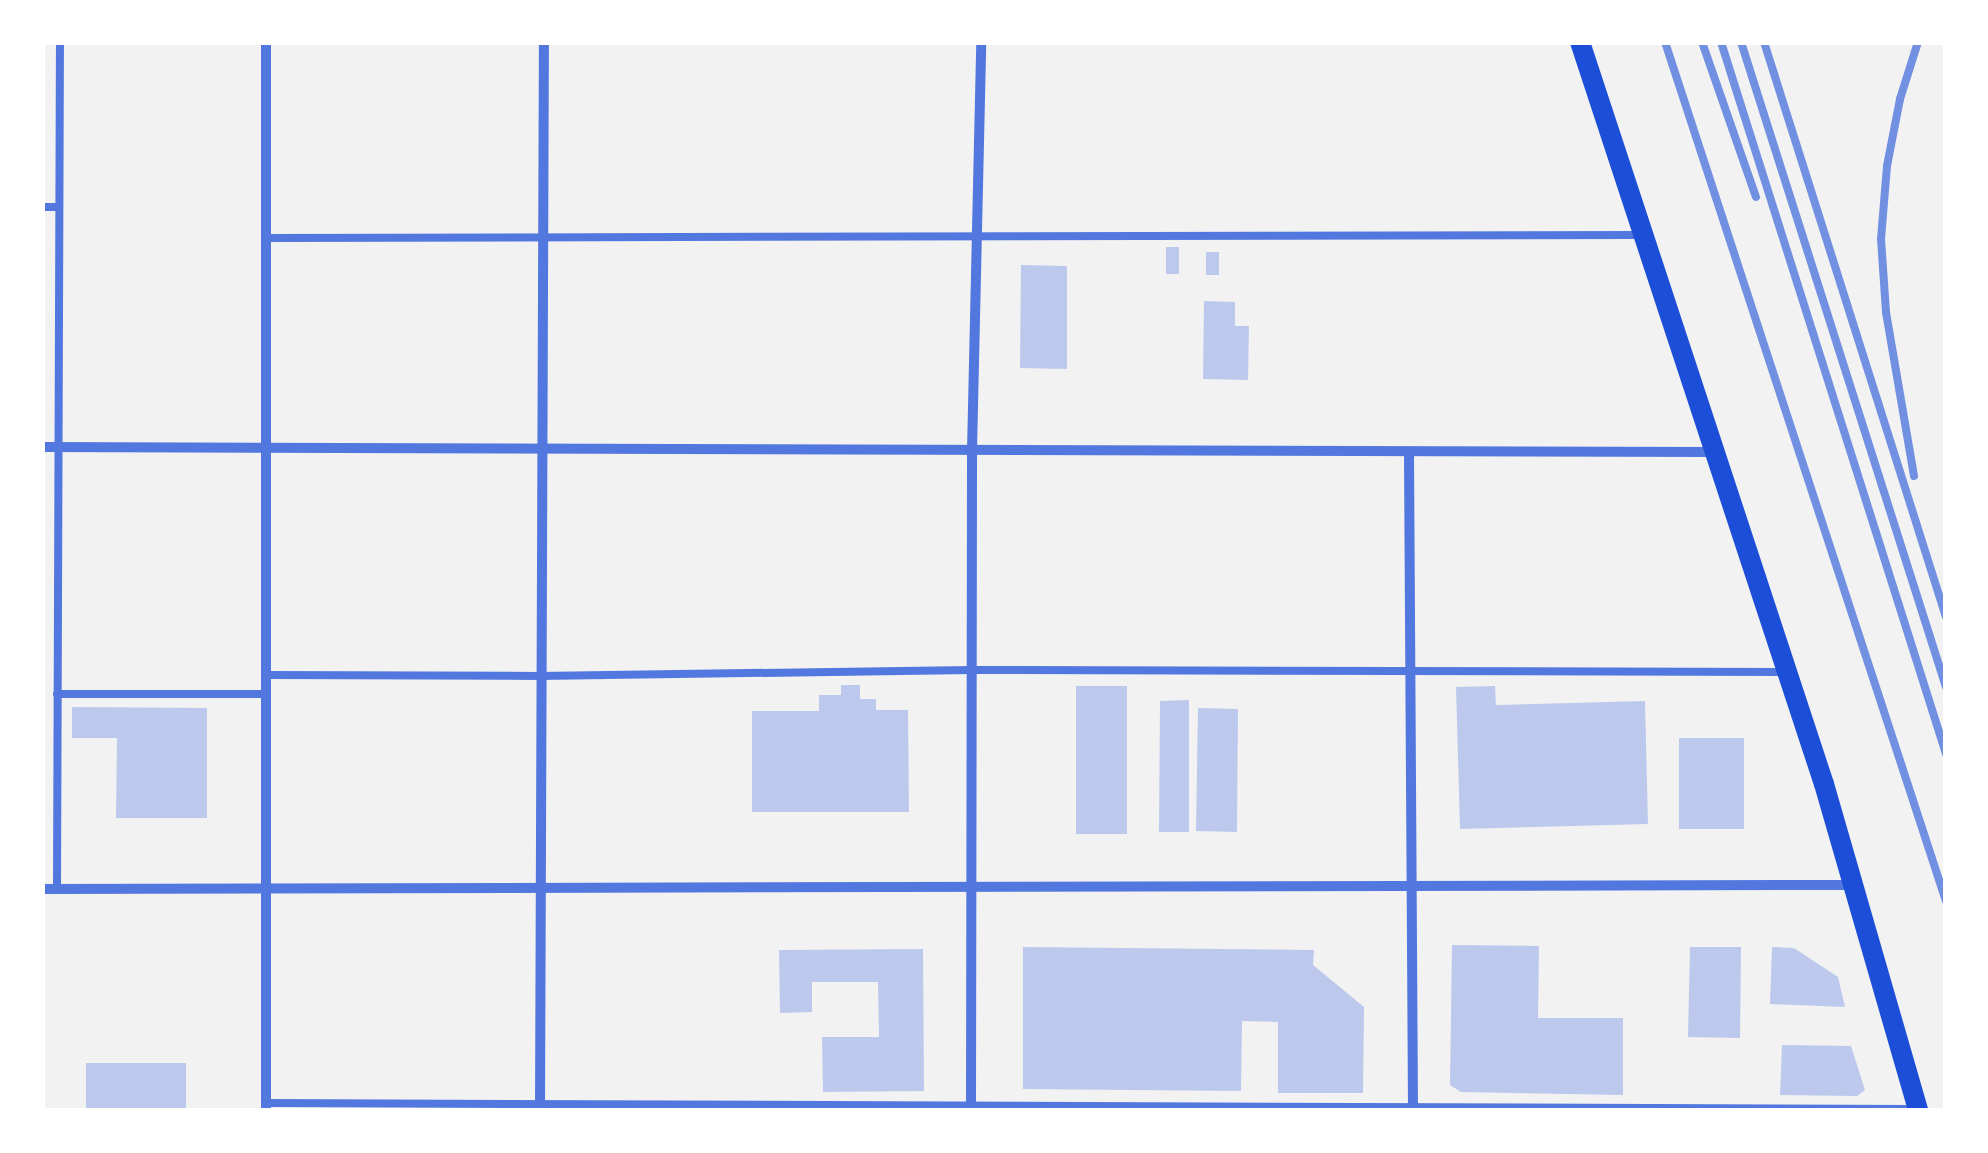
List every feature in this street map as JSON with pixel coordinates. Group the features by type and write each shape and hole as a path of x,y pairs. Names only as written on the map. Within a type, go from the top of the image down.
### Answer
{"main road":[{"path":"1580,42 1787,672 1854,885 1918,1110"}],"street":[{"path":"266,42 266,1107"},
{"path":"540,1109 544,42"},
{"path":"970,1107 972,452 980,42"},
{"path":"42,447 1712,452"},
{"path":"1409,454 1413,1107"},
{"path":"42,889 1854,885"}],"lane":[{"path":"57,889 60,42"},
{"path":"42,207 58,207"},
{"path":"266,238 1643,234"},
{"path":"42,670 58,670"},
{"path":"266,675 972,670 1787,672"},
{"path":"58,694 266,694"},
{"path":"266,1107 1918,1110"}],"building":[{"path":"1166,247 1179,247 1179,274 1166,274"},
{"path":"1206,252 1219,252 1219,275 1206,275"},
{"path":"1021,265 1067,266 1067,369 1020,368"},
{"path":"1204,301 1235,302 1235,326 1249,326 1248,380 1203,379"},
{"path":"841,685 860,685 860,699 876,699 876,710 908,710 909,812 752,812 752,711 819,711 819,695 841,695"},
{"path":"1076,686 1127,686 1127,834 1076,834"},
{"path":"1495,686 1496,705 1645,701 1648,824 1460,829 1456,687"},
{"path":"1189,700 1189,832 1159,832 1160,701"},
{"path":"72,707 207,708 207,818 116,818 117,738 72,738"},
{"path":"1198,708 1238,709 1237,832 1196,831"},
{"path":"1679,738 1744,738 1744,829 1679,829"},
{"path":"1452,945 1539,946 1538,1018 1623,1018 1623,1095 1461,1092 1450,1085"},
{"path":"1023,947 1314,950 1313,965 1364,1007 1363,1093 1278,1093 1278,1022 1242,1021 1241,1091 1023,1089"},
{"path":"1690,947 1741,947 1740,1038 1688,1037"},
{"path":"1772,947 1794,948 1838,977 1845,1007 1770,1004"},
{"path":"923,949 924,1091 823,1092 822,1037 879,1037 878,982 812,982 812,1012 780,1013 779,950"},
{"path":"1782,1045 1851,1046 1865,1090 1857,1096 1780,1095"},
{"path":"86,1063 186,1063 186,1110 86,1110"}],"railway":[{"path":"1665,42 1946,901"},
{"path":"1702,42 1756,197"},
{"path":"1721,42 1946,754"},
{"path":"1741,42 1946,687"},
{"path":"1764,42 1946,617"},
{"path":"1914,476 1886,312 1881,239 1887,166 1900,99 1918,42"}]}
